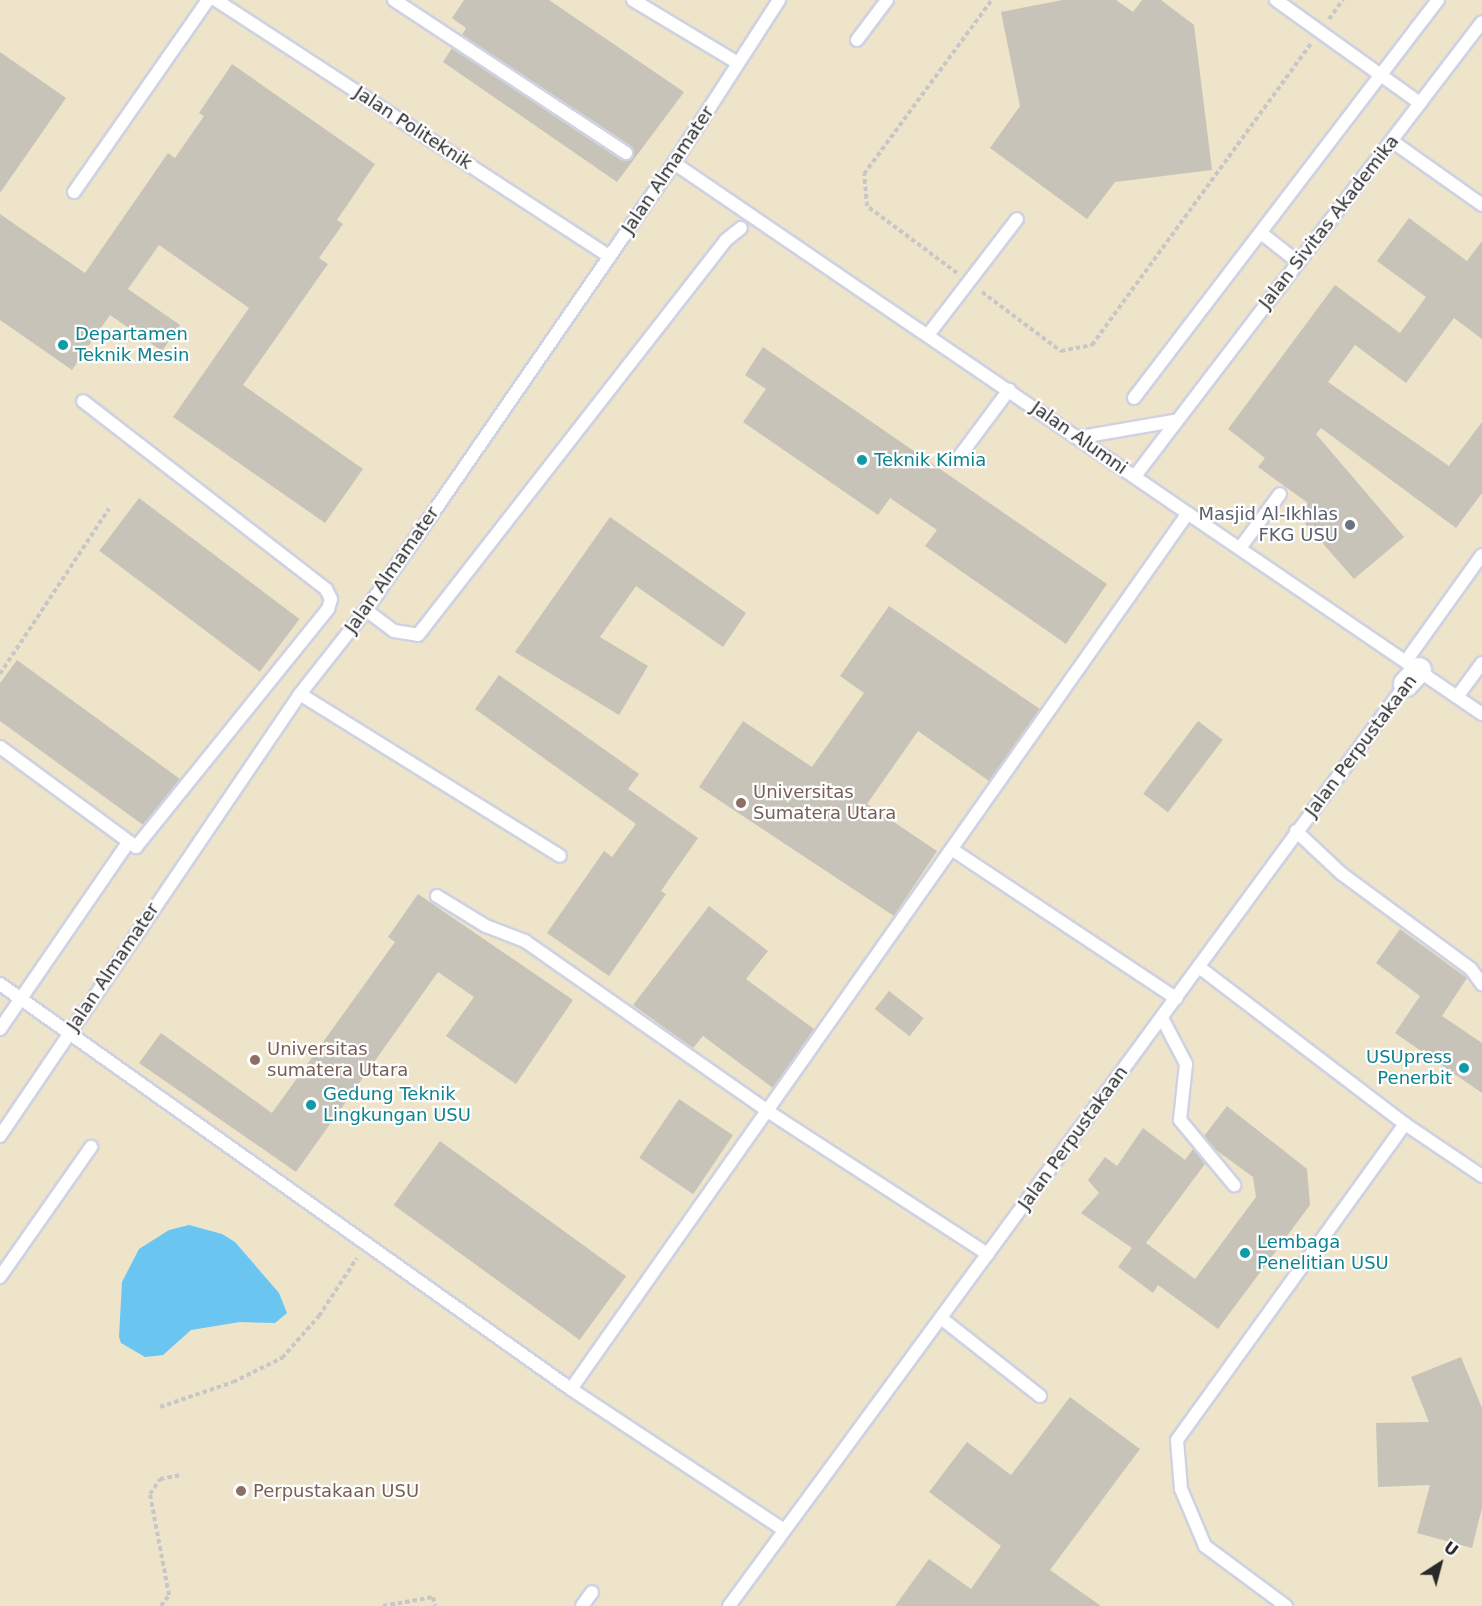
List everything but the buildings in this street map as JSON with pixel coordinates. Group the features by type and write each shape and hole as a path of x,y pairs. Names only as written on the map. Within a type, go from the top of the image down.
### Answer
{"lane":[{"path":"74,192 208,0"},
{"name":"Jalan Politeknik","path":"216,0 609,257"},
{"path":"394,0 626,153"},
{"path":"633,0 738,63"},
{"name":"Jalan Almamater","path":"0,1136 66,1035 300,694 366,610 674,163 779,0"},
{"path":"857,40 887,0"},
{"path":"1276,0 1420,103"},
{"path":"1134,398 1438,0"},
{"name":"Jalan Sivitas Akademika","path":"1135,476 1174,421 1482,22"},
{"path":"1392,141 1482,206"},
{"name":"Jalan Alumni","path":"674,163 1081,437 1240,548 1410,672 1457,697 1482,714"},
{"path":"928,335 1017,219"},
{"path":"366,610 394,631 418,635 726,240 741,228"},
{"path":"1261,233 1298,262"},
{"path":"956,461 1009,390"},
{"path":"0,747 128,843 139,846 328,609 331,599 326,589 83,402"},
{"path":"1081,437 1174,421"},
{"path":"1240,548 1280,494"},
{"path":"571,1389 769,1112 1188,513"},
{"name":"Jalan Perpustakaan","path":"729,1606 1199,967 1410,672 1482,555"},
{"path":"1457,697 1482,663"},
{"path":"300,694 560,856"},
{"path":"1296,831 1342,874 1471,969 1482,984"},
{"path":"0,1029 128,843"},
{"path":"952,850 1176,998"},
{"path":"437,896 486,926 525,941 769,1112 988,1254"},
{"path":"1199,967 1405,1124 1482,1176"},
{"path":"0,984 66,1035 571,1389 784,1530"},
{"path":"1162,1018 1186,1064 1180,1120 1234,1185"},
{"path":"1286,1606 1205,1546 1180,1489 1177,1440 1405,1124"},
{"path":"0,1277 91,1148"},
{"path":"941,1318 1040,1396"},
{"path":"582,1606 592,1592"}],"path":[{"path":"992,0 864,174 867,206 1061,351 1092,345 1343,0"},
{"path":"0,674 109,509"},
{"path":"160,1407 233,1382 282,1358 319,1316 366,1245"},
{"path":"161,1606 169,1595 150,1494 160,1479 181,1475"},
{"path":"383,1606 433,1597 435,1606"}],"shaded area":[{"name":"Universitas Sumatera Utara","path":"0,0 1482,0 1482,1606 0,1606"}],"water":[{"path":"189,1225 222,1234 235,1242 279,1293 287,1313 275,1323 240,1322 191,1330 163,1355 145,1357 121,1343 119,1337 122,1282 139,1249 169,1230"}],"place":[{"name":"Departamen Teknik Mesin","path":"63,345"},
{"name":"Teknik Kimia","path":"862,460"},
{"name":"Masjid Al-Ikhlas FKG USU","path":"1350,525"},
{"name":"Universitas Sumatera Utara","path":"741,803"},
{"name":"Universitas sumatera Utara","path":"255,1060"},
{"name":"USUpress Penerbit","path":"1464,1068"},
{"name":"Gedung Teknik Lingkungan USU","path":"311,1105"},
{"name":"Lembaga Penelitian USU","path":"1245,1253"},
{"name":"Perpustakaan USU","path":"241,1491"}]}
